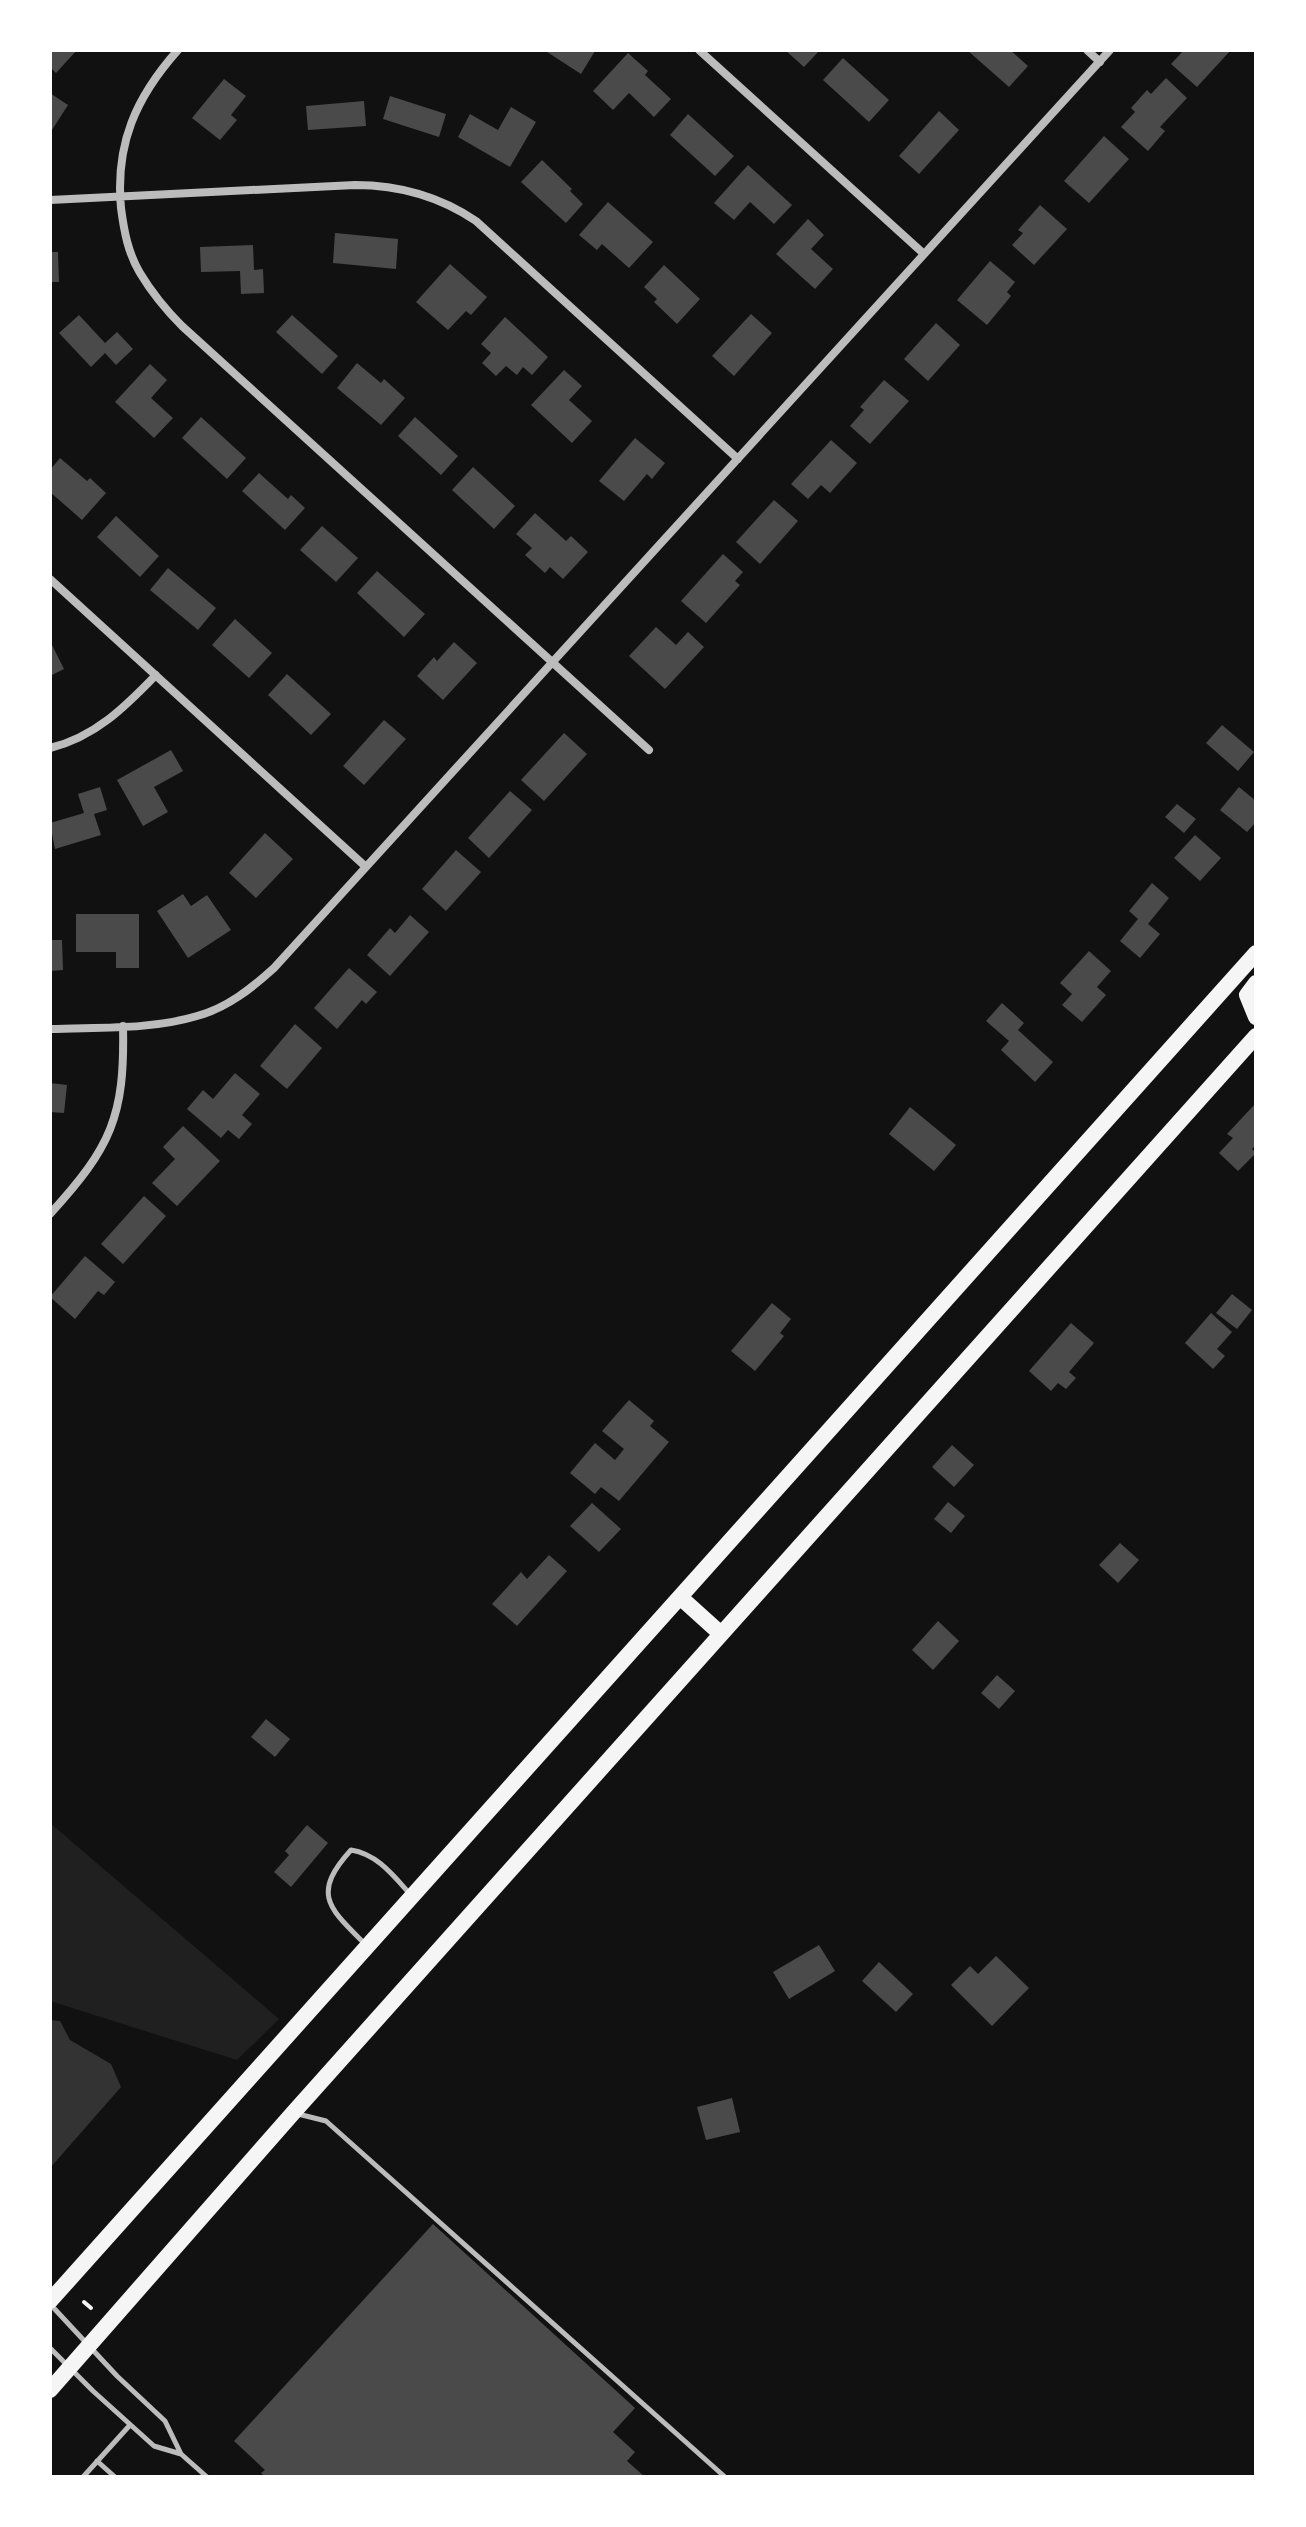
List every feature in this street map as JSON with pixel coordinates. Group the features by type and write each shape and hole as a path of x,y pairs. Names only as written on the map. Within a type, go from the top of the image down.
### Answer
{"main road":[{"path":"50,2302 1256,953"},
{"path":"1256,983 1247,995 1256,1017"},
{"path":"50,2390 293,2113 1256,1036"},
{"path":"680,1597 721,1634"}],"street":[{"path":"178,50 154,78 139,102 127,132 119,173 124,233 139,271 159,302 649,750"},
{"path":"699,50 924,254"},
{"path":"1087,50 1100,62"},
{"path":"50,1029 172,1022 200,1016 251,988 274,968 1110,50"},
{"path":"50,200 355,185 376,185 421,193 458,209 476,221 738,459"},
{"path":"50,579 366,867"},
{"path":"50,748 86,734 108,721 156,675"},
{"path":"50,1214 80,1181 98,1156 112,1128 124,1071 123,1026"}],"lane":[{"path":"368,1947 336,1916 329,1904 327,1891 341,1862 351,1850 367,1853 389,1871 412,1897"},
{"path":"293,2113 326,2121 725,2477"},
{"path":"50,2302 117,2376 165,2421 181,2454 207,2477"},
{"path":"50,2348 154,2446 181,2454"},
{"path":"83,2477 130,2425"},
{"path":"97,2461 115,2477"}],"path":[{"path":"84,2302 91,2308"}],"shaded area":[{"path":"50,1823 279,2019 237,2060 50,2001"},
{"path":"50,2020 60,2021 70,2040 111,2064 121,2087 50,2168"}],"building":[{"path":"50,50 77,50 56,73 50,67"},
{"path":"544,50 593,50 595,51 581,74"},
{"path":"785,50 820,50 804,67"},
{"path":"967,50 1010,50 1028,66 1009,87"},
{"path":"1184,50 1231,50 1197,87 1171,64"},
{"path":"628,53 648,71 645,75 671,99 654,117 629,93 613,110 593,91"},
{"path":"843,58 889,100 869,122 823,80"},
{"path":"1166,78 1187,98 1160,127 1165,131 1148,151 1121,127 1135,112 1131,108 1147,90 1151,94"},
{"path":"224,79 246,96 231,115 237,120 220,140 192,118"},
{"path":"50,93 68,105 50,133"},
{"path":"390,96 446,114 439,137 383,119"},
{"path":"364,101 366,126 308,130 306,106"},
{"path":"511,107 536,122 510,167 458,137 470,114 498,130"},
{"path":"939,111 959,130 919,174 899,156"},
{"path":"688,114 734,156 715,176 670,135"},
{"path":"1104,136 1129,159 1089,203 1064,181"},
{"path":"542,160 583,204 566,223 521,182"},
{"path":"748,165 792,205 774,224 750,202 734,220 714,203"},
{"path":"608,202 653,242 629,268 602,244 597,250 579,235"},
{"path":"1040,205 1067,229 1034,265 1012,245 1023,233 1018,230"},
{"path":"808,219 824,235 811,249 833,269 815,289 776,254"},
{"path":"335,233 398,239 396,269 333,263"},
{"path":"253,245 254,270 263,269 264,293 241,294 240,271 201,272 200,247"},
{"path":"50,252 58,252 59,282 50,282"},
{"path":"990,261 1015,282 1007,292 1011,296 987,325 957,300"},
{"path":"450,264 487,297 471,315 466,311 448,330 416,302"},
{"path":"664,265 700,299 677,324 654,302 657,299 644,287"},
{"path":"751,314 772,333 734,376 712,356"},
{"path":"79,315 105,343 117,332 133,349 116,365 105,353 91,367 59,333"},
{"path":"292,315 338,356 322,374 276,332"},
{"path":"505,317 548,357 532,375 523,367 517,375 506,366 496,376 482,363 491,353 481,344"},
{"path":"936,323 960,345 928,381 904,359"},
{"path":"357,363 381,383 384,379 405,398 381,425 337,388"},
{"path":"150,364 167,380 151,398 173,418 154,438 115,402"},
{"path":"564,370 582,386 569,400 592,421 572,443 531,405"},
{"path":"884,380 909,401 870,444 850,426 864,410 860,407"},
{"path":"201,417 246,458 227,479 182,438"},
{"path":"415,417 458,456 441,475 398,436"},
{"path":"635,438 665,463 652,479 647,474 624,501 599,481"},
{"path":"831,440 857,463 830,493 821,485 808,499 791,484"},
{"path":"60,458 106,493 82,520 50,492 50,470"},
{"path":"473,467 515,506 494,529 452,490"},
{"path":"259,473 288,499 291,495 305,508 285,530 242,491"},
{"path":"774,500 798,521 760,564 736,542"},
{"path":"535,513 566,541 571,536 588,552 563,579 550,567 545,573 525,555 532,548 516,534"},
{"path":"116,516 159,556 140,577 97,537"},
{"path":"322,526 358,558 336,582 300,550"},
{"path":"723,554 743,572 735,581 740,585 706,623 681,601"},
{"path":"168,568 216,608 198,630 150,590"},
{"path":"377,571 425,614 404,637 357,593"},
{"path":"235,619 272,653 249,678 212,645"},
{"path":"656,627 676,645 688,632 704,647 665,689 629,656"},
{"path":"50,641 64,669 50,676"},
{"path":"454,642 477,663 443,700 417,676 434,657 437,661"},
{"path":"287,674 331,714 311,735 268,695"},
{"path":"384,720 406,739 364,785 343,766"},
{"path":"1222,725 1254,752 1238,771 1206,743"},
{"path":"564,733 587,754 544,801 521,780"},
{"path":"171,750 183,771 154,787 168,812 143,826 117,780"},
{"path":"100,787 107,810 94,814 101,835 55,849 50,823 84,813 78,794"},
{"path":"1239,787 1256,801 1256,822 1247,832 1220,810"},
{"path":"510,791 532,810 489,858 468,838"},
{"path":"1177,804 1196,819 1184,833 1165,817"},
{"path":"265,833 293,859 256,898 229,873"},
{"path":"1195,835 1221,858 1200,881 1174,858"},
{"path":"456,850 481,872 446,911 422,889"},
{"path":"1152,883 1169,898 1148,924 1160,934 1140,958 1120,941 1138,919 1129,911"},
{"path":"183,894 191,906 207,895 231,930 188,958 157,911"},
{"path":"76,914 139,914 139,968 116,968 116,952 76,952"},
{"path":"410,915 429,932 390,976 367,955 390,928 395,933"},
{"path":"50,940 62,940 63,970 50,971"},
{"path":"1089,951 1111,971 1097,987 1106,995 1082,1022 1062,1005 1072,994 1060,983"},
{"path":"349,968 377,992 366,1004 362,1000 337,1029 314,1008"},
{"path":"1002,1003 1024,1023 1018,1030 1053,1062 1035,1082 1001,1050 1009,1041 986,1021"},
{"path":"295,1024 322,1048 287,1089 260,1066"},
{"path":"235,1073 260,1094 242,1115 252,1124 239,1139 228,1130 221,1138 187,1109 203,1090 213,1099"},
{"path":"50,1083 67,1085 64,1113 50,1112"},
{"path":"1256,1103 1256,1145 1252,1149 1256,1153 1238,1171 1219,1153 1233,1138 1227,1134"},
{"path":"910,1107 956,1145 934,1171 889,1134"},
{"path":"183,1126 220,1161 177,1206 152,1183 175,1159 163,1147"},
{"path":"144,1196 166,1216 123,1264 101,1244"},
{"path":"85,1256 115,1282 104,1295 98,1291 75,1319 50,1297"},
{"path":"1232,1294 1252,1310 1237,1329 1216,1313"},
{"path":"772,1303 791,1319 780,1333 784,1336 755,1371 731,1351"},
{"path":"1211,1313 1232,1332 1217,1349 1225,1356 1213,1369 1185,1343"},
{"path":"1071,1323 1094,1343 1069,1372 1076,1378 1066,1389 1058,1383 1051,1391 1029,1371"},
{"path":"629,1400 654,1421 650,1426 669,1442 619,1501 601,1487 595,1494 570,1473 595,1443 615,1460 624,1449 602,1431"},
{"path":"952,1445 974,1465 954,1487 932,1467"},
{"path":"948,1502 965,1516 951,1533 934,1519"},
{"path":"592,1503 621,1529 599,1552 570,1526"},
{"path":"1120,1543 1139,1560 1118,1583 1099,1565"},
{"path":"549,1555 567,1571 517,1626 492,1604 521,1572 527,1579"},
{"path":"938,1621 959,1641 933,1670 912,1650"},
{"path":"997,1675 1015,1691 999,1709 981,1693"},
{"path":"266,1719 290,1739 275,1757 251,1737"},
{"path":"307,1825 328,1843 291,1887 274,1872 289,1855 285,1851"},
{"path":"819,1945 835,1971 789,1999 773,1972"},
{"path":"996,1956 1029,1988 992,2026 951,1985 970,1966 978,1974"},
{"path":"879,1962 913,1994 896,2012 862,1981"},
{"path":"732,2098 740,2132 706,2140 697,2107"},
{"path":"433,2224 635,2408 613,2432 635,2452 627,2461 645,2477 265,2477 261,2473 265,2470 234,2441"}]}
